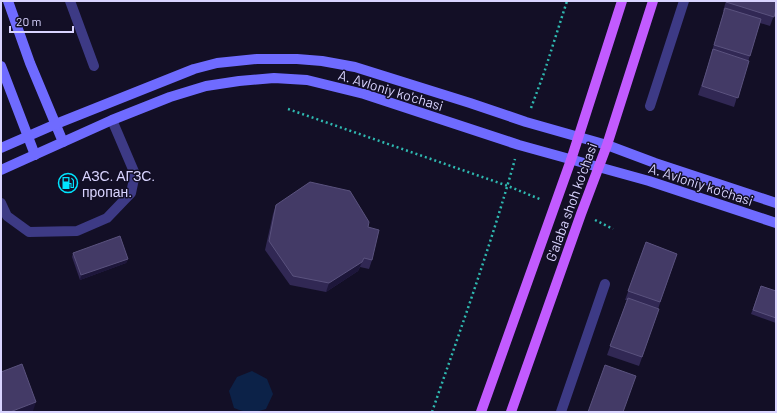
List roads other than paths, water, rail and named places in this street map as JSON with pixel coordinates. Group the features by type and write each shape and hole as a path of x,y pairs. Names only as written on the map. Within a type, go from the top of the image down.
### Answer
{"main road":[{"path":"8,1 30,63 63,142"},
{"name":"G'alaba shoh ko'chasi","path":"481,412 579,137 622,1"},
{"name":"G'alaba shoh ko'chasi","path":"511,412 607,145 653,1"},
{"name":"A. Avloniy ko'chasi","path":"1,148 56,124 194,69 217,63 257,59 297,59 322,61 355,67 526,122 607,145 655,164 776,203"},
{"path":"1,66 35,155"},
{"name":"A. Avloniy ko'chasi","path":"1,170 112,120 170,97 206,86 274,78 307,80 364,94 519,145 649,181 776,223"}],"street":[{"path":"70,1 94,66"},
{"path":"650,106 684,1"},
{"path":"1,203 7,216 29,232 77,230 107,218 131,193 135,174 112,120"},
{"path":"561,412 606,284"}],"water":[{"path":"252,371 267,379 273,394 266,409 250,412 242,411 234,408 229,391 237,377"}],"place":[{"name":"АЗС. АГЗС. пропан.","path":"68,183"}]}
